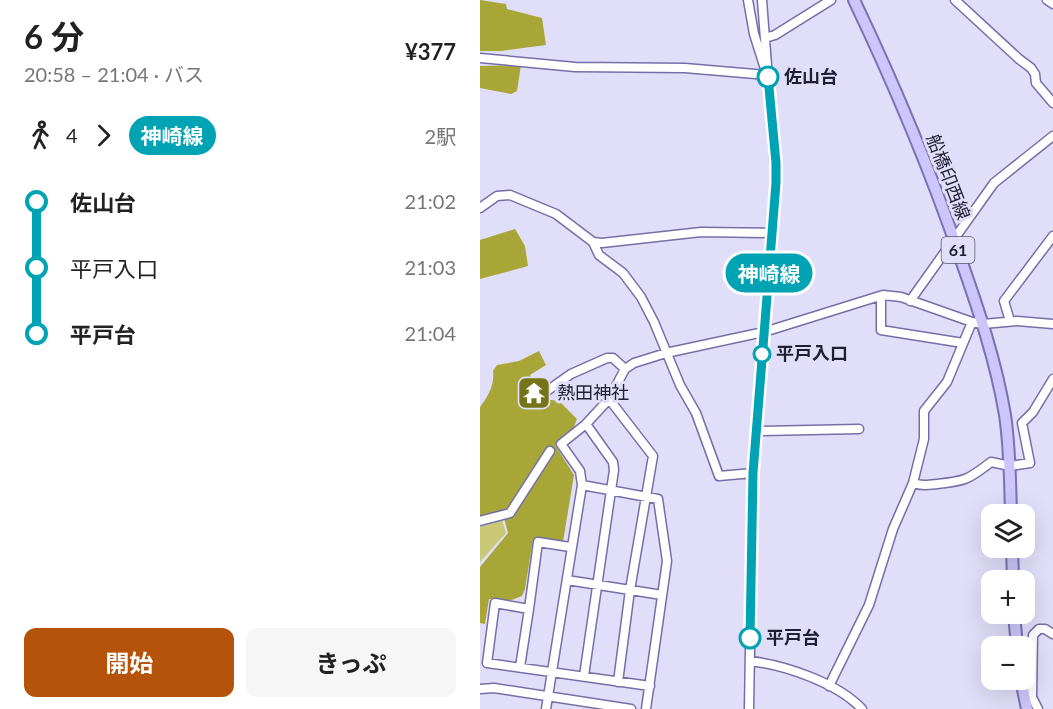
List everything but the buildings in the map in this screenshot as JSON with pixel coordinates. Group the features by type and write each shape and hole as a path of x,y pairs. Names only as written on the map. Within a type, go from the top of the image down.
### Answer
{"main road":[{"name":"船橋印西線","path":"854,0 920,148 954,239 977,323 1002,398 1010,466 1011,504"},
{"path":"1023,690 1027,709"}],"street":[{"path":"748,0 754,34 767,75"},
{"path":"749,709 753,473 773,233 776,163 762,0"},
{"path":"765,38 775,35 831,0"},
{"path":"955,0 1031,68 1035,74 1036,83 1053,103"},
{"path":"1047,0 1053,4"},
{"path":"480,58 575,67 686,68 767,75"},
{"path":"910,301 994,183 1053,136"},
{"path":"480,208 497,196 510,195 556,214 593,242 599,255 623,273 654,322 666,353 696,413 719,476 753,473"},
{"path":"593,242 602,243 701,232 773,233"},
{"path":"1010,321 1004,301 1053,236"},
{"path":"881,296 881,330 963,343"},
{"path":"546,709 567,580 570,547 582,485 579,471 561,444 586,424 609,399 625,369 634,363 666,353 764,332 881,296 901,297 977,323 1051,321"},
{"path":"830,686 869,605 892,529 913,483 924,439 924,411 947,382 963,343 977,323"},
{"path":"544,393 570,374 607,358 613,358 625,369"},
{"path":"913,483 922,486 958,483 974,475 991,462 1010,466 1029,463 1022,423 1033,412 1053,379"},
{"path":"609,399 653,456 630,590 618,682"},
{"path":"584,676 612,491 613,462 586,424"},
{"path":"756,431 859,429"},
{"path":"480,521 510,513 550,451"},
{"path":"582,485 658,499 667,561 646,709"},
{"path":"520,667 538,542 570,547"},
{"path":"567,580 662,595"},
{"path":"529,609 495,603 487,663 650,686"},
{"path":"1038,709 1032,697 1033,635 1039,629 1045,629 1053,634"},
{"path":"750,661 780,666 830,686 856,702 862,709"},
{"path":"480,688 494,688 631,709"}],"shaded area":[{"path":"480,0 506,4 507,9 542,18 546,45 501,51 480,51"},
{"path":"521,65 517,91 511,94 480,88 480,66"},
{"path":"515,229 525,246 528,266 480,279 480,240"},
{"path":"539,351 546,365 530,375 543,399 559,401 577,419 572,432 555,445 574,475 563,542 533,539 522,596 509,601 489,599 485,624 480,623 480,567 508,533 504,518 480,525 480,407 490,390 493,371 497,365 519,361"},
{"path":"502,520 506,533 480,562 480,527"}],"bus line":[{"name":"神崎線","path":"750,638 753,473 776,183 768,77"}],"place":[{"name":"佐山台","path":"768,77"},
{"name":"平戸入口","path":"762,354"},
{"name":"熱田神社","path":"534,393"},
{"name":"平戸台","path":"750,638"}]}
